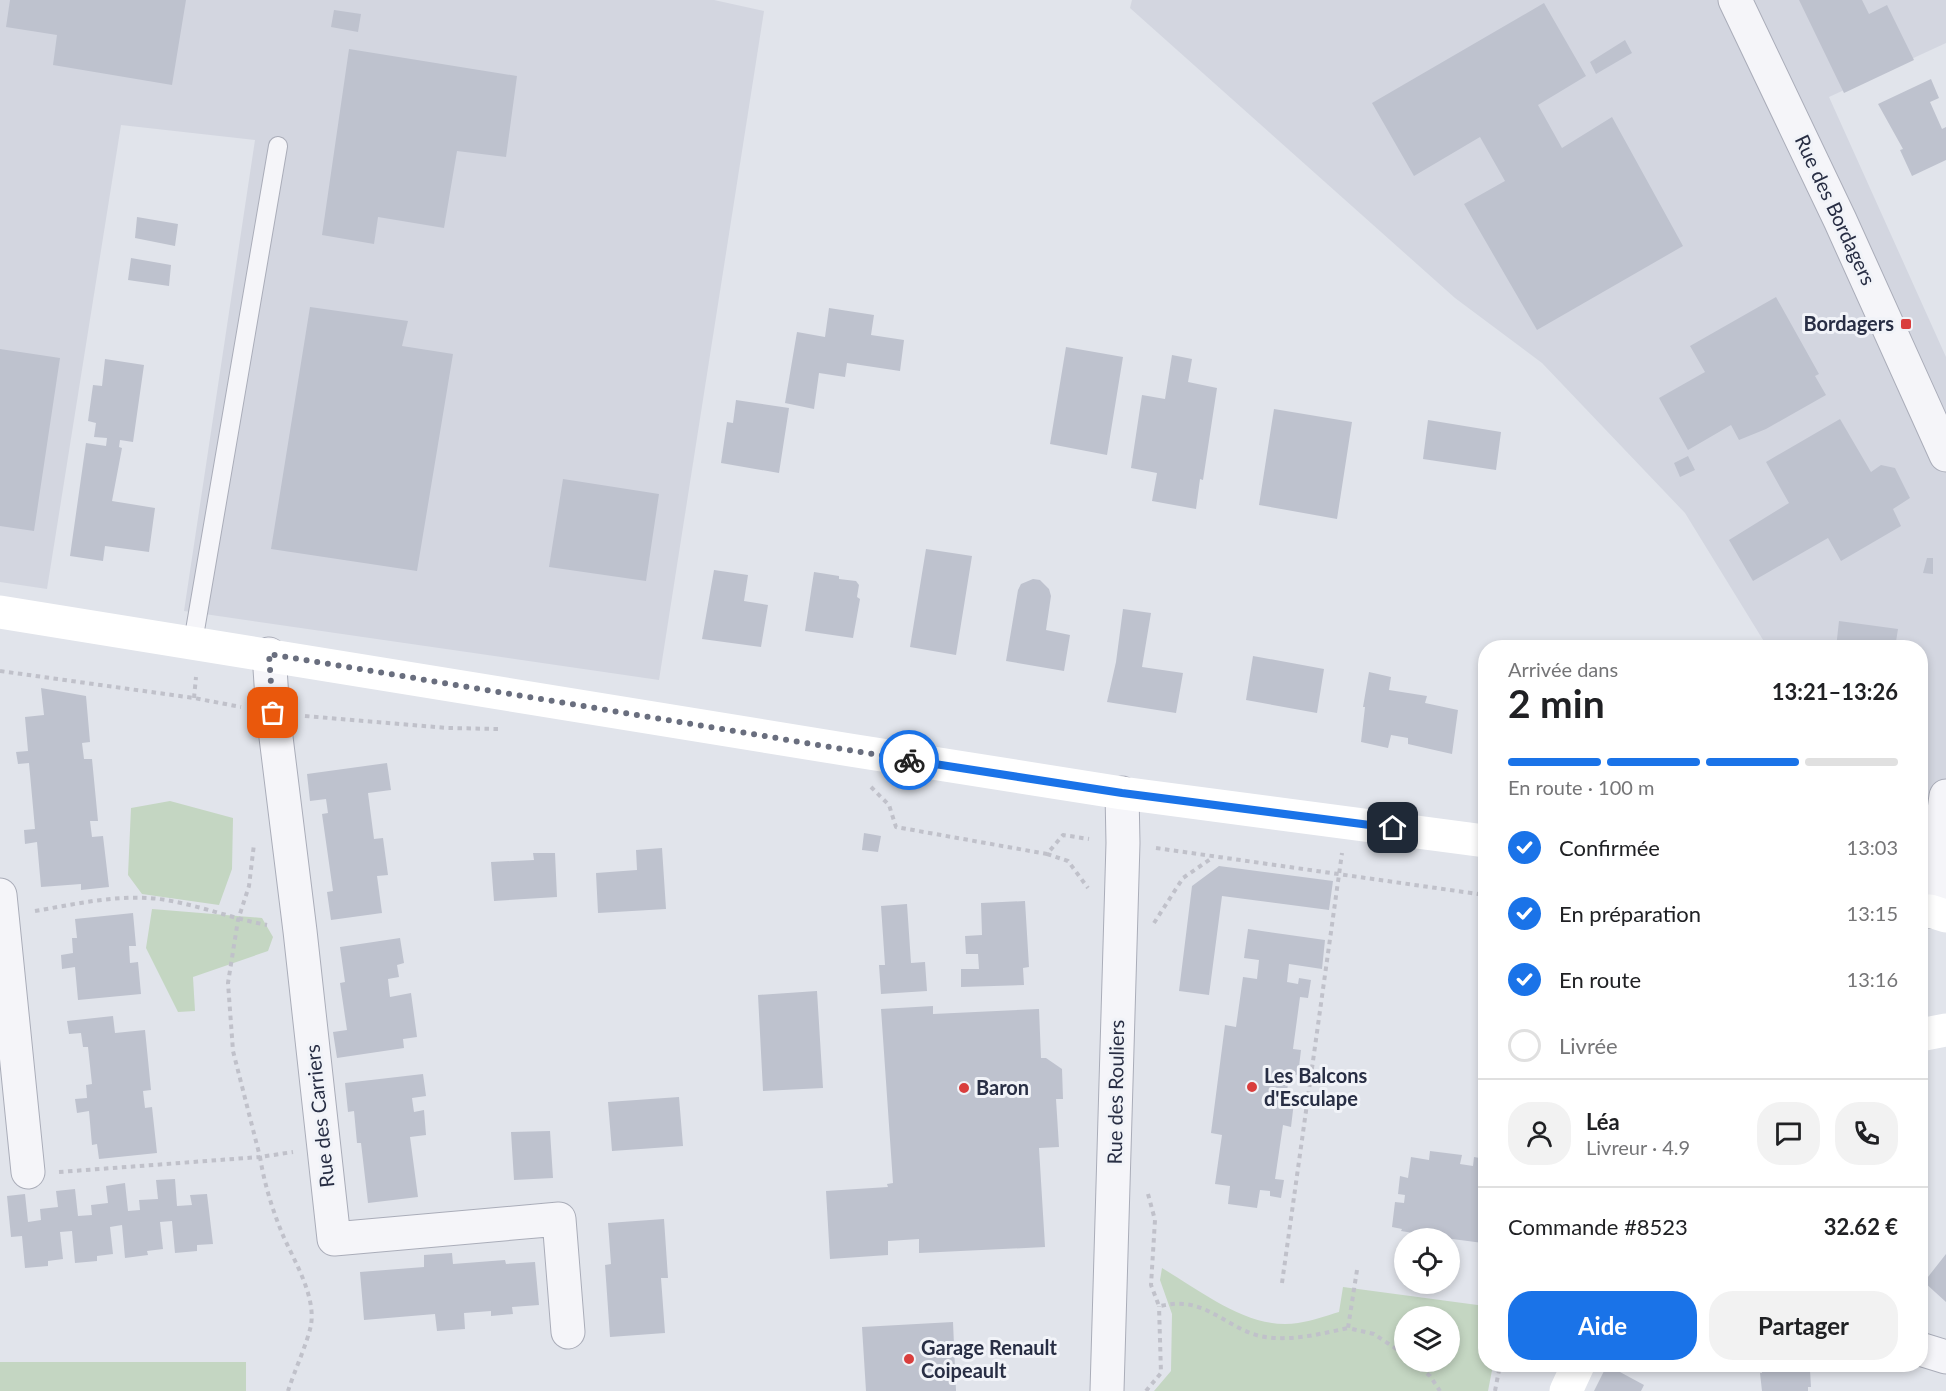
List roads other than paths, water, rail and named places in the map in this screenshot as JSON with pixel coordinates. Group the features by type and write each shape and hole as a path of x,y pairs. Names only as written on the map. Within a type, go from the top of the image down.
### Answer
{"street":[{"name":"Rue des Bordagers","path":"1735,0 1840,220 1946,455"},
{"path":"0,612 1122,793 1478,840"},
{"name":"Rue des Carriers","path":"269,654 257,715 300,932 334,1239 560,1219 568,1332"},
{"name":"Rue des Rouliers","path":"1107,1391 1123,843 1122,793"},
{"path":"1932,913 1946,796"},
{"path":"1,905 28,1172"},
{"path":"1928,1033 1946,1030"},
{"path":"1928,1351 1946,1357"},
{"path":"1566,1391 1575,1372"}],"lane":[{"path":"193,642 279,146"}],"place":[{"name":"Bordagers","path":"1906,324"},
{"name":"Les Balcons d'Esculape","path":"1252,1087"},
{"name":"Baron","path":"964,1088"},
{"name":"Garage Renault Coipeault","path":"909,1359"}]}
